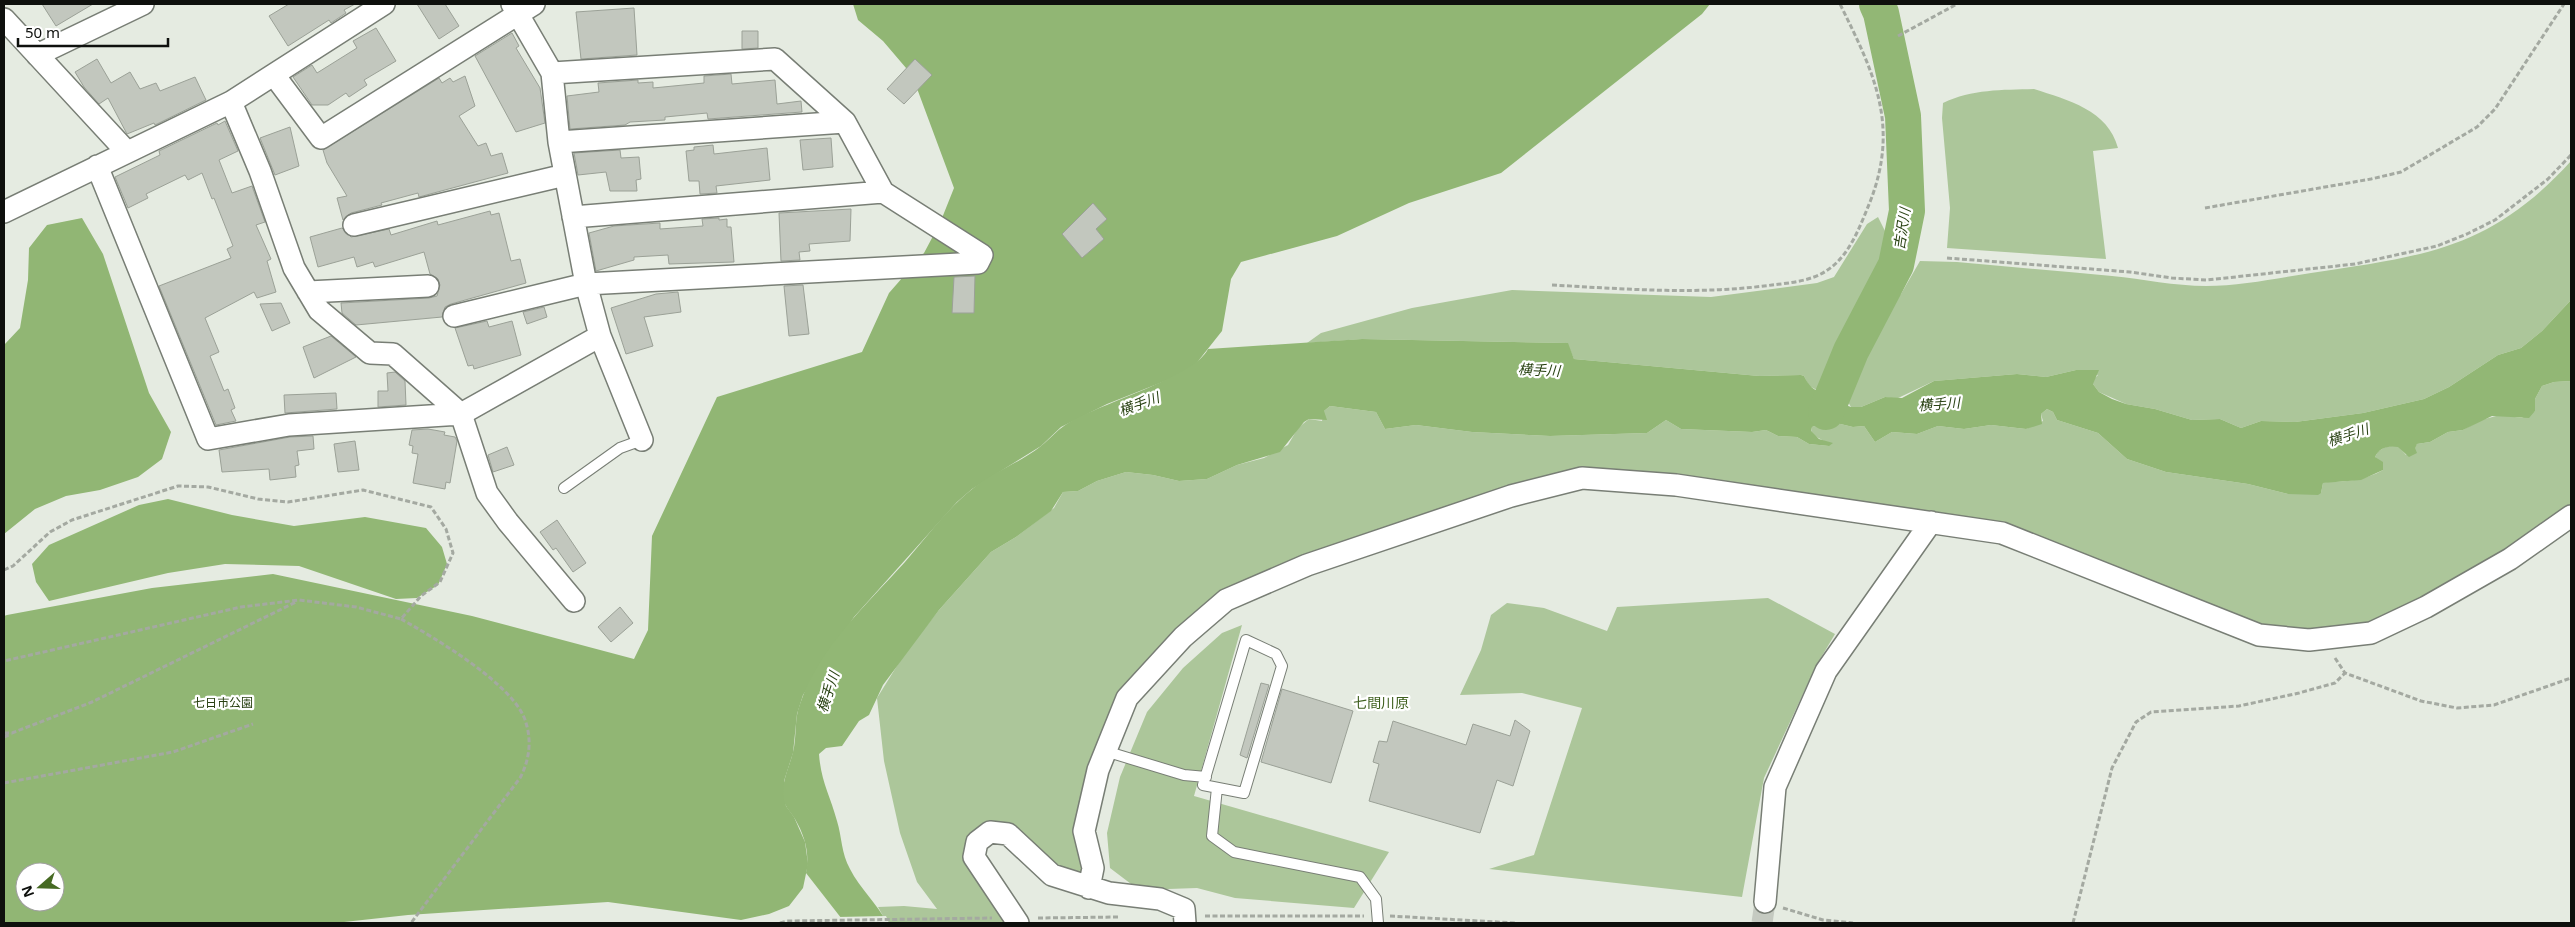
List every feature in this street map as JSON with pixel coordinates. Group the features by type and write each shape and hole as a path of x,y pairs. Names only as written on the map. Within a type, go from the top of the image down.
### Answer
{"street":[{"path":"37,55 143,4"},
{"path":"4,212 231,102 384,4"},
{"path":"274,75 321,138 521,7 552,73 559,142 565,175 586,284 600,336 642,440"},
{"path":"4,19 127,152"},
{"path":"454,316 586,284 978,262 982,254 883,192 845,122 776,59 552,73"},
{"path":"231,102 260,172 294,268 319,310 370,353 393,354 461,414 487,493 508,522 574,601"},
{"path":"559,142 845,122"},
{"path":"97,166 208,439 289,425 461,414 600,336"},
{"path":"354,225 565,175"},
{"path":"573,217 883,192"},
{"path":"308,292 428,286"},
{"path":"1089,888 1092,868 1084,831 1098,770 1127,698 1183,637 1226,600 1307,564 1511,496 1582,478 1676,485 2002,533 2258,635 2309,640 2372,633 2426,607 2510,558 2571,516"},
{"path":"1765,902 1775,787 1826,671 1931,522"},
{"path":"1016,921 974,857 977,842 990,832 1008,834 1052,875 1109,893 1160,899 1184,909 1185,920"}],"lane":[{"path":"564,488 620,448 642,440"},
{"path":"1246,640 1276,654 1282,666 1244,793 1217,788 1203,784 1246,640"},
{"path":"1105,751 1184,775 1206,777"},
{"path":"1217,788 1212,836 1234,852 1360,877 1376,898 1378,920"}],"path":[{"path":"1552,285 1667,290 1742,289 1810,278 1825,272 1835,265 1848,249 1858,230 1882,165 1884,148 1881,105 1874,81 1840,4"},
{"path":"1898,36 1957,4"},
{"path":"2205,208 2371,180 2401,172 2477,127 2496,109 2564,4"},
{"path":"1947,258 2207,280 2355,264 2437,246 2495,220 2548,180 2571,155"},
{"path":"4,570 32,550 50,532 72,520 178,486 208,487 258,499 288,502 363,490 431,507 446,529 453,553 440,582 421,596 401,619"},
{"path":"4,737 92,702 299,600"},
{"path":"4,661 241,607 299,600 356,607 401,619 443,642 511,696 526,722 529,759 520,778 411,923"},
{"path":"2322,638 2345,673 2421,701 2457,708 2494,705 2571,678"},
{"path":"2073,923 2112,768 2136,722 2151,712 2239,706 2300,693 2335,683 2345,673"},
{"path":"4,783 173,752 253,724"},
{"path":"4,733 12,734"},
{"path":"1765,902 1823,920 1853,923"},
{"path":"780,923 786,921 1016,921 1122,916"},
{"path":"1185,920 1378,920 1515,923"}],"shaded area":[{"path":"2034,89 2085,108 2105,124 2113,135 2118,148 2093,151 2106,259 1947,248 1950,208 1942,118 1943,103 1954,98 1976,93"},
{"path":"2571,161 2571,300 2542,331 2521,348 2498,355 2449,387 2424,399 2363,413 2295,422 2261,421 2241,428 2220,419 2192,420 2155,409 2126,404 2099,392 2093,384 2093,380 2098,375 2076,370 2046,377 2017,374 1934,381 1896,399 1885,397 1861,407 1851,407 1845,397 1847,380 1859,349 1878,318 1901,294 1920,261 1957,262 2073,272 2194,286 2232,285 2259,281 2387,261 2421,254 2453,244 2483,231 2512,214 2541,191"},
{"path":"1878,217 1887,235 1885,259 1872,297 1853,318 1848,345 1834,371 1835,381 1823,393 1809,386 1804,376 1801,375 1759,376 1574,359 1567,343 1362,339 1307,343 1321,333 1412,308 1512,290 1711,297 1817,283 1834,277 1867,224"},
{"path":"2571,381 2571,516 2371,633 2259,635 2002,533 1582,478 1226,600 1127,698 1098,770 1089,888 1008,834 977,841 1018,923 887,923 878,907 904,906 937,909 917,882 900,833 884,761 877,698 905,653 939,610 991,552 1016,537 1054,508 1063,492 1078,491 1097,481 1126,472 1153,475 1179,481 1207,479 1237,465 1264,458 1288,445 1298,428 1309,419 1322,421 1324,411 1330,406 1376,412 1385,429 1416,425 1472,432 1550,436 1647,433 1666,420 1681,429 1752,432 1766,430 1778,436 1797,437 1809,444 1829,446 1811,432 1812,427 1828,421 1853,427 1864,426 1875,442 1892,432 1917,434 1938,426 1964,429 1991,425 2026,429 2043,421 2041,414 2047,409 2053,412 2057,420 2098,433 2127,459 2166,472 2248,484 2288,494 2321,493 2323,483 2356,480 2383,470 2375,457 2381,449 2387,447 2398,446 2406,455 2417,444 2430,442 2448,432 2463,430 2481,420 2500,415 2522,418 2535,411 2535,399 2542,386 2554,382"},
{"path":"1768,598 1835,634 1816,666 1764,778 1742,897 1489,869 1534,855 1582,708 1522,693 1460,695 1481,650 1491,615 1507,603 1544,608 1607,631 1617,607"},
{"path":"1242,625 1194,796 1389,852 1354,908 1235,898 1197,888 1139,890 1110,868 1107,833 1120,777 1147,712 1183,668 1222,633"}],"green space":[{"name":"七日市公園","path":"853,4 1710,4 1702,14 1501,173 1409,203 1337,236 1241,262 1231,279 1222,331 1195,365 1175,377 1107,404 1061,427 1041,446 972,489 957,502 854,617 803,695 797,714 793,753 784,781 784,796 786,806 794,817 805,842 808,864 803,888 789,906 769,914 741,920 608,902 408,915 335,923 4,923 4,616 152,588 273,574 472,616 634,659 648,630 652,536 717,397 862,352 889,293 924,253 940,223 954,188 912,75 883,41 858,20"},
{"path":"82,218 103,254 149,393 171,432 162,459 138,477 100,490 66,496 35,509 4,534 4,345 20,328 28,280 29,248 47,225"}],"water":[{"name":"横手川","path":"2571,300 2571,381 2554,382 2542,386 2535,399 2535,411 2529,418 2492,416 2463,430 2448,432 2430,442 2417,444 2415,448 2417,453 2409,457 2398,447 2384,448 2375,457 2383,462 2383,470 2361,480 2323,483 2321,493 2318,495 2288,494 2248,484 2166,472 2127,459 2098,433 2057,420 2053,412 2047,409 2041,414 2042,424 2026,429 1991,425 1964,429 1938,426 1917,434 1892,432 1875,442 1864,426 1853,427 1828,421 1812,427 1811,431 1819,439 1833,443 1829,446 1809,444 1797,437 1778,436 1766,430 1752,432 1681,429 1666,420 1647,433 1550,436 1472,432 1416,425 1385,429 1376,412 1330,406 1324,411 1327,420 1309,419 1304,422 1280,452 1237,465 1207,479 1179,481 1153,475 1126,472 1097,481 1078,491 1063,492 1051,511 1016,537 991,552 939,610 883,685 869,715 859,721 842,746 826,748 819,754 824,781 837,821 847,863 887,923 845,923 806,873 807,852 802,832 787,808 783,797 785,777 794,746 798,710 808,684 819,664 845,628 944,516 979,484 1033,452 1066,424 1146,389 1186,369 1200,359 1208,349 1362,339 1568,343 1574,359 1759,376 1801,375 1804,376 1814,389 1823,393 1829,390 1836,394 1837,402 1851,407 1861,407 1885,397 1902,398 1934,381 2017,374 2046,377 2076,370 2099,370 2093,384 2099,392 2112,399 2192,420 2220,419 2241,428 2261,421 2295,422 2363,413 2424,399 2449,387 2498,355 2521,348 2542,331"},
{"path":"168,499 232,515 294,526 365,517 426,528 442,547 447,564 438,585 417,598 396,599 299,566 225,564 168,573 49,601 36,582 32,564 49,545 139,505"}],"pier":[{"path":"886,916 889,923 842,923 837,917"}],"building":[{"path":"42,4 93,4 56,26"},
{"path":"289,4 355,4 344,10 346,13 331,23 329,20 288,46 269,16"},
{"path":"417,4 445,4 459,26 439,39"},
{"path":"634,8 637,55 581,59 576,12"},
{"path":"376,28 396,61 364,80 367,85 349,97 346,93 328,105 312,105 293,77 312,65 317,73 357,48 353,41"},
{"path":"742,31 758,31 758,48 742,49"},
{"path":"512,33 519,46 516,48 540,88 545,123 516,132 475,56"},
{"path":"97,59 111,83 130,72 140,89 156,83 160,91 195,77 206,100 155,125 154,123 127,134 108,98 99,104 84,87 75,72"},
{"path":"915,59 932,75 904,104 887,89"},
{"path":"731,74 732,84 775,80 777,104 801,101 802,112 708,119 707,113 665,117 665,120 630,122 625,125 570,129 567,96 599,92 598,83 638,80 638,83 653,82 653,88 704,83 704,76"},
{"path":"465,76 475,106 459,116 478,146 486,143 491,156 502,153 508,173 419,197 418,193 381,203 382,205 351,213 343,220 337,198 347,196 327,163 323,150 439,78 442,83 450,78 453,82"},
{"path":"225,121 238,151 219,160 232,193 252,186 265,222 256,225 271,259 267,261 276,292 257,298 254,292 205,318 219,352 210,356 224,391 228,389 235,408 231,410 236,421 216,425 159,286 231,258 227,249 233,246 214,198 212,199 202,173 188,180 185,175 146,194 148,198 128,208 115,177 160,155 159,151"},
{"path":"290,127 299,166 275,175 260,138"},
{"path":"831,138 833,167 803,170 800,140"},
{"path":"713,145 714,154 767,148 770,180 716,186 717,193 700,194 699,181 689,181 686,151 694,150 694,147"},
{"path":"620,150 621,158 639,157 641,179 636,180 637,191 610,191 606,172 578,175 574,153"},
{"path":"1093,203 1107,219 1096,229 1104,239 1082,258 1062,234"},
{"path":"851,209 850,241 809,244 810,251 799,252 800,260 781,261 779,213"},
{"path":"490,211 491,215 499,213 511,261 520,259 526,283 451,304 445,307 442,317 356,325 342,313 341,303 437,296 440,285 438,279 430,274 424,252 375,267 373,262 357,267 354,257 318,267 310,237 342,228 351,237 389,229 391,235 437,221 438,225"},
{"path":"719,218 719,220 727,219 727,227 731,227 734,262 669,264 668,255 634,257 634,260 596,271 589,233 614,226 660,223 660,229 703,226 702,219"},
{"path":"975,276 974,313 952,313 954,277"},
{"path":"803,285 809,334 789,336 784,286"},
{"path":"678,292 681,312 644,317 653,346 626,354 611,308 656,294"},
{"path":"281,303 290,323 272,331 260,304"},
{"path":"544,307 547,317 527,324 523,312"},
{"path":"487,321 489,327 512,321 521,355 474,369 473,365 468,366 455,328"},
{"path":"331,336 356,357 314,378 303,347"},
{"path":"395,372 405,381 406,405 378,407 378,391 388,391 387,373"},
{"path":"336,393 337,409 285,413 284,395"},
{"path":"428,429 445,432 444,435 455,437 457,441 450,483 446,482 445,489 413,483 418,454 412,453 413,446 409,445 412,430"},
{"path":"313,436 314,449 297,451 299,465 295,466 296,477 270,480 269,469 222,472 219,450 290,437"},
{"path":"355,441 359,470 338,472 334,444"},
{"path":"507,447 514,465 493,472 488,455"},
{"path":"557,520 586,563 573,572 556,548 553,550 540,532"},
{"path":"620,607 633,623 611,642 598,627"},
{"path":"1261,683 1269,685 1247,758 1240,755"},
{"path":"1282,689 1353,711 1331,783 1261,762"},
{"path":"1515,720 1530,731 1513,786 1497,780 1480,833 1369,801 1379,764 1373,762 1379,741 1387,742 1393,721 1466,745 1473,724 1510,736"}],"waterway":[{"name":"吉沢川","path":"1826,412 1851,351 1896,265 1907,211 1903,116 1881,13 1877,4"}],"tunnel":[{"path":"1762,923 1765,902"}],"district":[{"name":"七間川原","path":"1381,703"}]}
